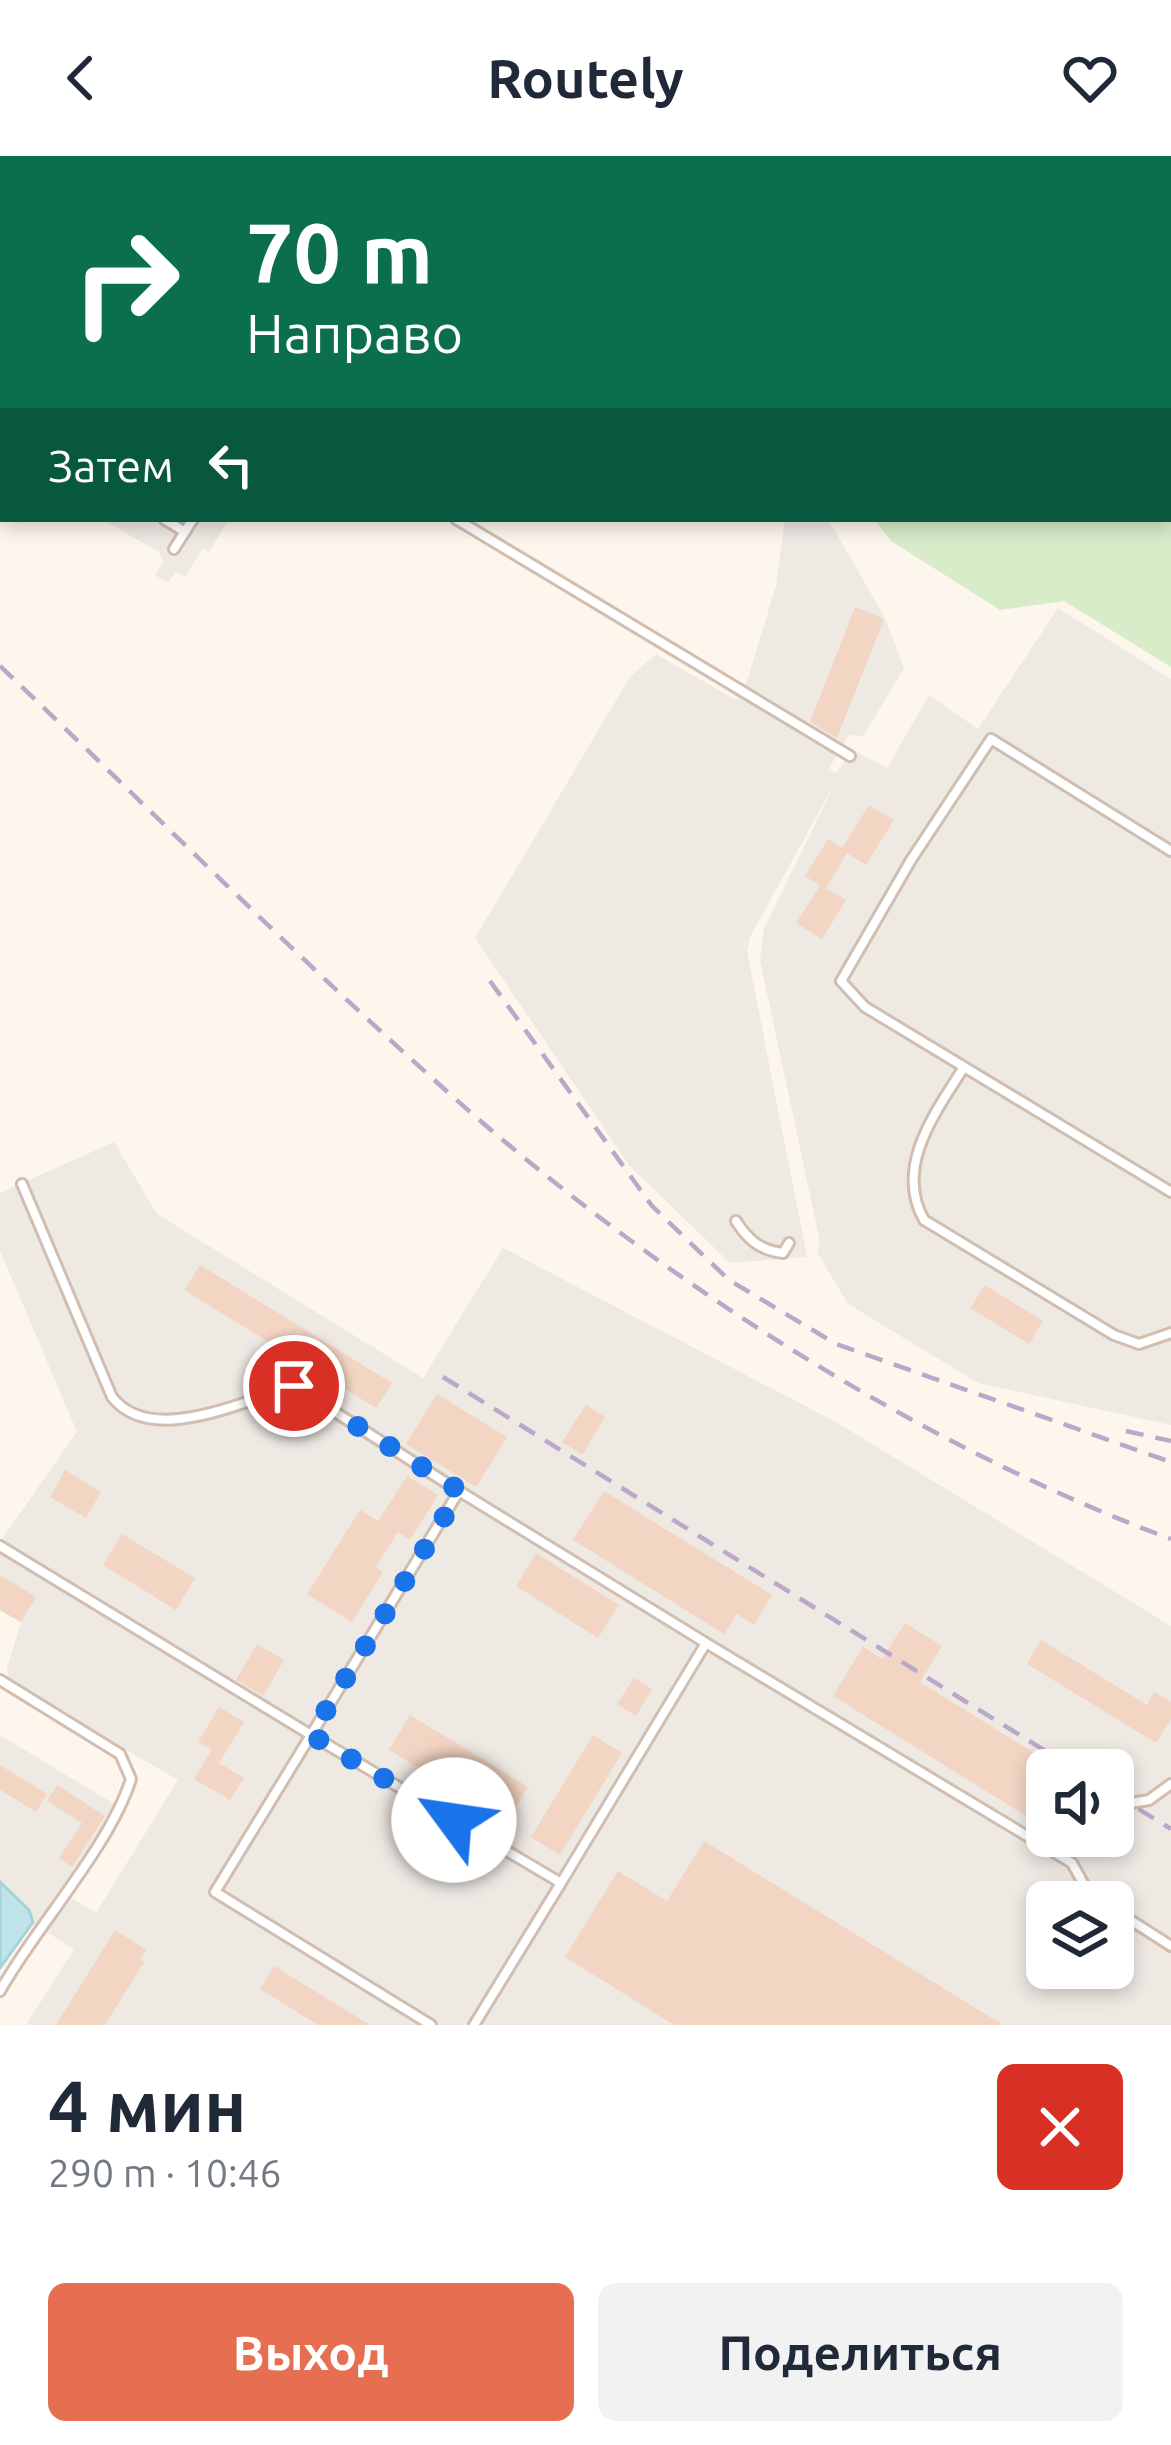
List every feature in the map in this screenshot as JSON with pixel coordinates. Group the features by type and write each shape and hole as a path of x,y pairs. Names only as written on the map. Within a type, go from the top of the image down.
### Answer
{"lane":[{"path":"169,522 185,532"},
{"path":"174,549 191,522"},
{"path":"461,522 850,756"},
{"path":"1171,851 991,739 911,860 841,981 865,1006 1171,1192"},
{"path":"964,1066 910,1166 911,1190 925,1220 1114,1335 1139,1344 1171,1334"},
{"path":"22,1184 121,1410 134,1418 172,1422 294,1386 706,1643 1072,1863 1082,1881"},
{"path":"736,1222 756,1245 769,1251 783,1253 789,1243"},
{"path":"431,2025 215,1892 460,1491"},
{"path":"0,1546 561,1883"},
{"path":"474,2025 706,1643"},
{"path":"0,1680 120,1754 131,1779 65,1895 28,1941 0,1991"},
{"path":"1134,1802 1149,1800 1171,1784"},
{"path":"1134,1922 1171,1946"}],"shaded area":[{"path":"107,522 227,522 209,552 202,549 185,577 176,572 168,583 155,575 163,562 160,553"},
{"path":"785,522 830,522 885,618 904,668 863,737 850,734 829,768 836,773 853,750 887,768 929,695 978,729 1058,608 1171,679 1171,1425 978,1383 848,1304 817,1252 820,1242 760,960 764,929 836,781 750,937 747,951 807,1257 730,1263 629,1165 475,938 630,677 656,654 736,700 747,681 776,586"},
{"path":"114,1142 157,1214 423,1378 503,1248 836,1422 1171,1626 1171,2025 26,2025 74,1949 0,1903 0,1735 116,1805 63,1893 96,1913 178,1780 8,1681 7,1668 21,1623 0,1610 0,1542 77,1432 0,1251 0,1193"}],"green space":[{"path":"876,522 1171,522 1171,667 1064,601 1000,610 891,541"}],"water":[{"path":"0,1882 29,1910 33,1922 0,1968"}],"building":[{"path":"855,607 884,619 837,738 810,722"},
{"path":"869,805 894,820 866,865 847,853 826,888 846,900 822,939 796,923 820,886 805,876 828,839 842,848"},
{"path":"200,1265 392,1383 376,1408 184,1290"},
{"path":"985,1285 1043,1321 1029,1344 970,1308"},
{"path":"437,1394 507,1437 476,1487 406,1444"},
{"path":"586,1405 605,1417 582,1455 562,1442"},
{"path":"65,1470 101,1492 86,1518 50,1497"},
{"path":"407,1476 438,1495 410,1540 398,1532 376,1567 383,1572 352,1622 307,1594 360,1510 378,1521"},
{"path":"604,1491 772,1595 754,1625 737,1614 724,1634 573,1540"},
{"path":"122,1534 195,1578 176,1610 103,1565"},
{"path":"536,1553 619,1605 598,1638 516,1586"},
{"path":"0,1575 36,1597 21,1622 0,1610"},
{"path":"905,1623 942,1646 920,1682 1028,1749 1026,1816 833,1696 863,1647 882,1659"},
{"path":"1041,1640 1147,1705 1154,1692 1171,1702 1171,1719 1156,1743 1027,1664"},
{"path":"257,1644 284,1660 263,1696 236,1680"},
{"path":"634,1678 652,1689 636,1716 617,1704"},
{"path":"219,1707 244,1722 219,1763 244,1778 230,1800 194,1779 212,1750 198,1742"},
{"path":"410,1715 528,1787 507,1822 389,1750"},
{"path":"593,1735 622,1753 560,1855 531,1837"},
{"path":"0,1765 47,1794 36,1812 0,1790"},
{"path":"57,1785 105,1816 72,1867 59,1858 82,1823 47,1801"},
{"path":"704,1841 1003,2025 674,2025 565,1957 618,1871 667,1901"},
{"path":"115,1930 146,1950 140,1960 144,1962 105,2025 56,2025"},
{"path":"274,1966 370,2025 318,2025 260,1989"}],"railway":[{"path":"0,666 385,1035 520,1154 605,1221 786,1346 881,1402 1074,1500 1171,1539"},
{"path":"490,981 652,1206 729,1280 836,1344 1171,1462"},
{"path":"443,1377 1042,1749"},
{"path":"1126,1431 1171,1441"},
{"path":"1134,1806 1171,1829"}],"route":[{"path":"294,1386 460,1491 311,1735 454,1820"}]}
